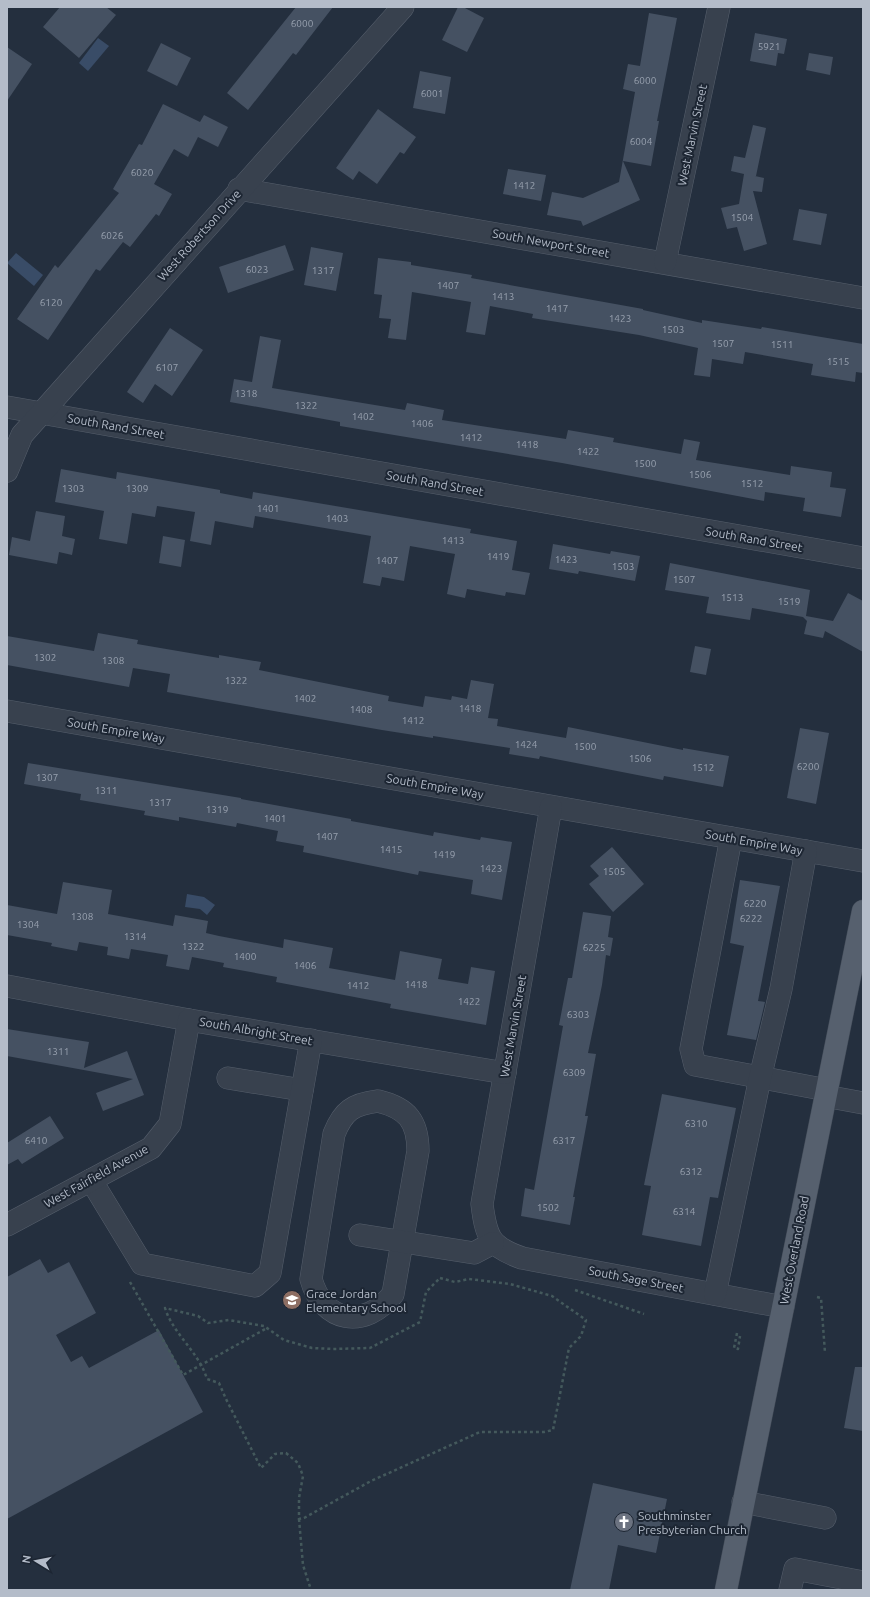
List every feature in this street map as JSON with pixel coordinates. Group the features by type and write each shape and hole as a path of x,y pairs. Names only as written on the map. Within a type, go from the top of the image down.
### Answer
{"main road":[{"name":"West Overland Road","path":"726,1590 863,911"}],"street":[{"name":"West Robertson Drive","path":"7,471 22,435 239,189 403,7"},
{"name":"West Marvin Street","path":"665,262 719,7"},
{"name":"South Newport Street","path":"239,189 665,262 863,298"},
{"name":"South Rand Street","path":"7,408 863,558"},
{"name":"South Empire Way","path":"7,711 863,861"},
{"name":"West Marvin Street","path":"493,1243 485,1226 482,1204 551,807"},
{"path":"731,838 691,1049 695,1065 760,1078 863,1103"},
{"path":"715,1294 760,1078 781,988 806,851"},
{"name":"South Albright Street","path":"7,986 189,1020 505,1073"},
{"name":"West Fairfield Avenue","path":"7,1225 151,1148 170,1124 189,1020"},
{"path":"91,1180 142,1264 255,1286 270,1273 311,1040"},
{"path":"228,1078 302,1090"},
{"path":"378,1101 393,1104 405,1112 414,1124 418,1137 418,1151 402,1242 393,1294 384,1305 373,1313 360,1317 346,1316 333,1312 322,1303 315,1292 311,1279 334,1134 339,1121 350,1110 363,1103 378,1101"},
{"path":"360,1235 474,1253 493,1243"},
{"name":"South Sage Street","path":"493,1243 507,1253 522,1258 783,1307"},
{"path":"743,1502 825,1518"},
{"path":"790,1590 795,1569 863,1582"}],"path":[{"path":"299,1519 336,1502 371,1481 480,1432 544,1432 553,1430 569,1348 581,1336 586,1320 552,1296 510,1284 469,1279 455,1282 440,1278 426,1292 420,1322 370,1348 312,1348 284,1340 267,1328 229,1320 208,1322 198,1316 165,1308 168,1319 202,1364 207,1379 219,1383 260,1468 275,1454 286,1453 298,1463 303,1476 299,1498 299,1519 303,1565 311,1590"},
{"path":"129,1279 183,1375 267,1328"},
{"path":"574,1289 580,1293 644,1314"},
{"path":"817,1297 821,1298 825,1353"},
{"path":"737,1333 734,1348 738,1349 740,1336"}],"water":[{"path":"98,38 109,46 88,71 79,63"},
{"path":"16,253 43,275 34,286 7,263"},
{"path":"187,894 204,897 215,905 207,915 200,909 185,907"}],"building":[{"path":"60,7 106,7 116,15 79,58 43,27"},
{"path":"296,7 333,7 296,55 293,53 248,110 227,93"},
{"path":"458,7 463,7 484,18 467,52 442,40"},
{"path":"649,13 677,18 657,121 659,121 651,166 623,161 640,200 583,226 581,221 547,215 552,192 583,198 619,182 635,92 623,89 628,64 640,66"},
{"path":"755,33 787,39 784,54 778,53 776,66 750,61"},
{"path":"161,43 191,58 177,86 147,71"},
{"path":"7,47 32,64 7,101"},
{"path":"809,53 833,57 830,75 806,70"},
{"path":"420,71 451,77 445,114 413,108"},
{"path":"163,104 200,122 204,115 228,127 218,147 198,137 188,157 174,149 154,184 172,194 159,216 156,214 130,247 123,242 100,271 96,269 48,340 17,319 55,265 58,268 119,193 113,189 139,144 142,145"},
{"path":"378,109 416,137 404,154 400,152 377,184 359,171 353,180 336,168"},
{"path":"753,125 766,128 755,176 764,178 762,192 753,191 767,244 744,251 737,227 727,229 721,208 739,204 744,174 731,171 734,156 745,158"},
{"path":"508,169 546,175 541,201 503,194"},
{"path":"799,209 827,214 821,245 793,240"},
{"path":"285,245 294,270 228,293 219,267"},
{"path":"311,247 343,253 336,291 304,285"},
{"path":"378,258 411,262 411,265 472,275 471,278 643,309 702,323 702,320 761,329 762,327 863,344 863,373 856,372 855,382 811,375 813,364 745,352 743,364 712,359 710,377 694,375 698,348 639,335 532,318 533,314 490,306 485,335 466,332 471,302 412,292 406,340 388,338 391,319 379,318 382,295 374,294"},
{"path":"170,328 203,350 172,396 155,384 143,403 127,392"},
{"path":"260,336 281,340 272,388 405,410 407,403 444,410 442,420 566,439 568,430 614,438 613,442 681,454 684,439 700,442 696,460 790,475 791,466 832,472 830,487 846,489 841,517 803,511 805,498 765,492 764,501 562,463 340,426 340,422 230,402 234,379 252,382"},
{"path":"61,469 116,479 117,472 220,490 220,493 252,499 253,492 471,529 470,533 517,541 512,570 530,573 525,595 506,592 505,596 467,589 465,598 447,594 455,554 410,546 404,581 382,577 380,586 363,583 371,536 255,516 253,528 215,521 211,545 190,541 195,512 157,506 155,517 132,513 127,544 99,539 104,511 55,502"},
{"path":"36,511 65,516 62,536 75,539 72,555 59,552 57,564 9,555 12,537 30,541"},
{"path":"163,536 185,540 181,567 159,563"},
{"path":"553,544 610,554 611,551 640,556 635,581 579,571 578,574 549,569"},
{"path":"670,563 810,590 806,616 833,621 848,593 863,601 863,652 825,631 823,638 804,634 807,621 803,617 752,608 750,620 706,613 709,597 665,590"},
{"path":"98,633 138,640 137,644 219,658 219,655 261,662 259,670 389,696 388,701 423,707 425,696 451,700 452,696 467,699 471,680 494,684 488,718 498,719 497,726 566,738 568,727 683,750 683,748 729,756 723,787 664,776 663,780 540,756 539,759 509,754 510,748 382,730 167,692 170,674 133,668 129,687 7,665 7,636 94,651"},
{"path":"695,646 711,649 706,675 690,672"},
{"path":"800,728 829,733 816,804 787,798"},
{"path":"28,763 241,798 351,819 351,821 433,836 434,832 480,840 481,837 512,842 502,900 471,894 473,880 419,871 418,875 303,852 304,846 276,841 278,831 237,823 236,827 179,817 179,821 144,815 145,811 80,800 81,794 24,784"},
{"path":"612,847 644,884 613,912 589,884 599,876 590,866"},
{"path":"740,880 780,886 758,1001 765,1002 756,1040 727,1035 744,946 730,943"},
{"path":"63,882 112,890 108,914 173,926 175,915 208,921 206,933 219,936 283,948 284,939 333,948 329,968 395,980 400,951 442,959 438,979 468,984 471,967 495,971 486,1025 390,1008 391,1004 276,982 277,977 223,967 224,963 192,957 189,970 166,966 168,955 131,949 129,959 107,955 108,947 79,942 77,951 51,946 52,943 7,935 7,905 57,914"},
{"path":"583,912 611,916 608,937 613,938 610,956 606,955 602,985 588,1053 596,1054 585,1116 588,1116 573,1197 575,1197 570,1225 521,1216 525,1188 534,1190 563,1026 559,1025 568,978 572,978"},
{"path":"7,1029 89,1042 84,1068 127,1051 144,1095 103,1111 96,1093 133,1079 7,1056"},
{"path":"662,1094 736,1108 718,1198 710,1197 701,1246 642,1235 651,1186 644,1185"},
{"path":"50,1116 64,1138 22,1164 18,1159 7,1165 7,1143"},
{"path":"40,1259 48,1273 69,1262 96,1313 56,1335 71,1362 82,1356 89,1368 159,1330 203,1412 7,1519 7,1277"},
{"path":"855,1367 863,1367 863,1431 844,1428"},
{"name":"Southminster Presbyterian Church","path":"593,1483 667,1499 656,1553 618,1545 609,1590 570,1590"}],"place":[{"name":"Grace Jordan Elementary School","path":"292,1300"},
{"name":"Southminster Presbyterian Church","path":"624,1522"}]}
